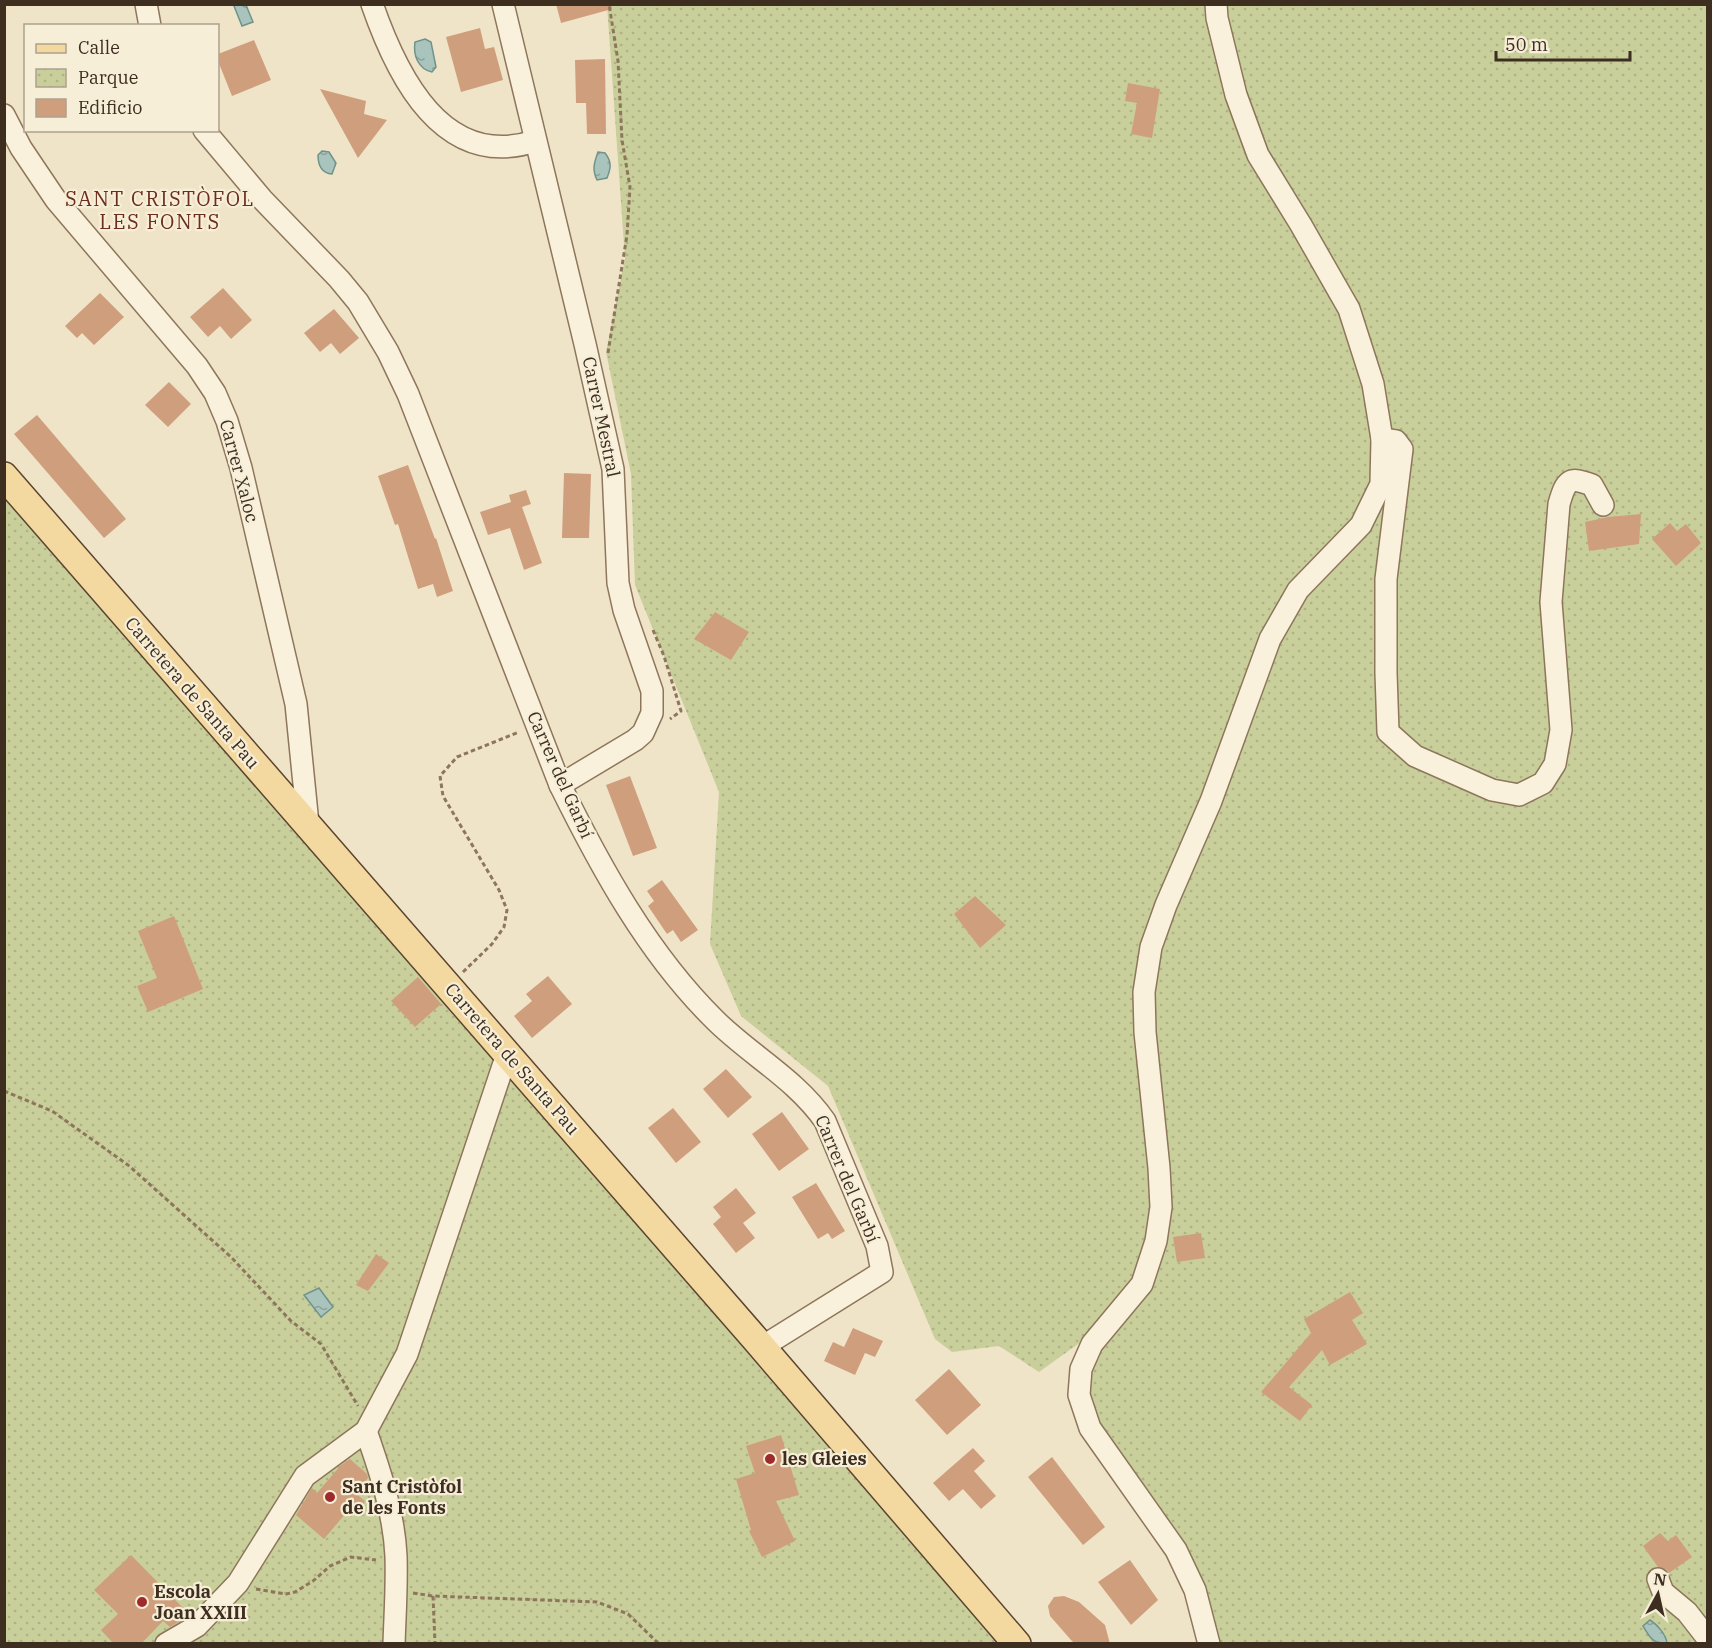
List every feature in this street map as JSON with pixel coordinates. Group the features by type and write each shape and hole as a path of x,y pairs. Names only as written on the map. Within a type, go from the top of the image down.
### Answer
{"main road":[{"name":"Carretera de Santa Pau","path":"4,476 762,1347 1017,1644"}],"street":[{"path":"146,4 150,24"},
{"path":"372,4 388,47 412,92 436,119 452,131 482,145 505,148 535,141"},
{"name":"Carrer Mestral","path":"503,4 613,469 618,583 624,610 652,691 652,714 646,727"},
{"path":"1209,1644 1195,1590 1176,1550 1090,1428 1079,1395 1081,1369 1092,1344 1142,1284 1156,1241 1161,1207 1144,1002 1151,947 1166,905 1211,801 1270,639 1298,590 1361,525 1381,484 1382,439 1373,384 1349,309 1258,155 1236,95 1216,4"},
{"name":"Carrer Xaloc","path":"4,115 21,148 56,200 197,366 215,393 227,421 241,468 296,704 308,824"},
{"name":"Carrer del Garbí","path":"206,132 262,199 339,279 358,302 388,352 408,394 560,784 583,831 634,918 678,979 716,1021 781,1074 815,1107 825,1121 877,1246 882,1272 762,1347"},
{"path":"1382,439 1396,441 1402,449 1386,579 1388,732 1415,756 1492,790 1519,795 1543,783 1555,764 1561,730 1551,602 1559,504 1563,490 1569,482 1577,479 1592,485 1603,505"},
{"path":"560,784 634,740 643,733 646,727"},
{"path":"166,1644 197,1626 238,1583 305,1476 366,1431 407,1354 507,1054"},
{"path":"366,1431 382,1478 395,1542 394,1644"},
{"path":"1658,1579 1662,1592 1687,1612 1707,1639"}],"path":[{"path":"608,354 627,235 630,187 622,140 617,51 609,4"},
{"path":"646,727 666,722 681,711 664,656 650,622"},
{"path":"448,986 492,944 504,927 507,910 499,890 443,796 440,776 457,757 536,725"},
{"path":"4,1090 52,1111 128,1165 231,1257 291,1321 321,1344 360,1410 366,1431"},
{"path":"238,1583 260,1590 286,1594 295,1592 313,1581 330,1566 351,1557 381,1561 407,1592 433,1596 597,1602 628,1614 658,1644"},
{"path":"433,1596 435,1644"}],"green space":[{"path":"607,5 1707,5 1707,1643 1199,1643 1183,1583 1076,1414 1092,1334 1039,1372 999,1346 952,1352 935,1339 828,1086 741,1016 710,944 719,792 635,585 631,474 606,352 625,259"},
{"path":"5,495 999,1643 5,1643"}],"water":[{"path":"246,5 253,22 242,26 234,6"},
{"path":"425,39 431,42 436,67 432,72 420,65 415,52 415,42"},
{"path":"322,151 329,152 336,163 332,174 325,172 320,165 318,155"},
{"path":"598,152 605,153 610,165 607,178 597,180 594,166"},
{"path":"319,1288 333,1307 321,1317 304,1295"},
{"path":"1650,1620 1661,1630 1667,1643 1655,1641 1650,1637 1643,1626"}],"building":[{"path":"556,4 611,4 612,9 561,23"},
{"path":"480,28 485,49 494,47 503,80 461,92 446,37"},
{"path":"254,40 271,80 232,96 219,64 219,54"},
{"path":"605,59 606,134 587,134 586,103 576,103 575,60"},
{"path":"1128,83 1160,89 1152,138 1131,134 1137,103 1125,101"},
{"path":"320,89 366,101 364,114 387,120 358,158"},
{"path":"223,288 252,320 231,339 220,326 208,337 190,317"},
{"path":"100,293 124,317 94,345 82,333 77,338 65,326"},
{"path":"334,309 359,338 340,354 331,343 320,352 304,333"},
{"path":"169,382 191,404 168,427 145,405"},
{"path":"37,415 126,519 104,538 14,434"},
{"path":"408,465 436,538 453,591 437,597 433,584 418,589 398,524 395,525 378,476"},
{"path":"564,473 591,474 589,538 562,538"},
{"path":"526,490 531,504 522,507 542,563 524,570 510,528 488,535 480,512 511,502 509,495"},
{"path":"1641,514 1639,544 1589,551 1585,522"},
{"path":"1670,523 1677,531 1686,524 1701,543 1676,566 1652,539"},
{"path":"715,612 749,632 731,660 694,639"},
{"path":"630,776 657,848 633,856 606,785"},
{"path":"662,880 698,930 681,942 673,930 667,934 648,906 654,901 647,891"},
{"path":"975,896 1006,925 980,948 954,914"},
{"path":"174,916 203,989 148,1012 137,986 157,978 138,931"},
{"path":"548,976 572,1004 532,1038 514,1016 532,1001 526,994"},
{"path":"418,977 441,1004 415,1027 391,1001"},
{"path":"726,1069 752,1097 728,1118 703,1089"},
{"path":"673,1108 701,1142 676,1163 648,1128"},
{"path":"782,1112 809,1149 779,1171 752,1134"},
{"path":"816,1183 845,1231 832,1239 828,1233 818,1239 792,1197"},
{"path":"736,1188 756,1213 743,1223 755,1238 736,1253 713,1224 721,1217 713,1207"},
{"path":"1201,1233 1205,1258 1177,1262 1173,1237"},
{"path":"376,1254 389,1263 368,1291 356,1285"},
{"path":"1350,1292 1363,1313 1352,1320 1367,1344 1330,1365 1322,1350 1289,1387 1312,1405 1300,1421 1261,1392 1311,1333 1304,1319"},
{"path":"853,1328 883,1341 875,1357 865,1353 855,1375 824,1361 833,1342 844,1347"},
{"path":"949,1369 981,1405 947,1435 915,1400"},
{"name":"les Gleies","path":"781,1435 799,1495 776,1501 795,1541 762,1557 749,1531 751,1530 736,1479 755,1473 746,1446"},
{"path":"973,1448 985,1461 974,1471 996,1496 981,1509 963,1489 949,1501 933,1483"},
{"path":"1052,1457 1105,1527 1083,1545 1028,1477"},
{"name":"Sant Cristòfol de les Fonts","path":"350,1459 367,1474 368,1478 355,1493 365,1501 351,1517 346,1513 324,1539 296,1515 312,1488 317,1493 341,1465"},
{"path":"1660,1533 1668,1541 1676,1535 1692,1557 1669,1573 1666,1569 1658,1567 1643,1546"},
{"name":"Escola Joan XXIII","path":"131,1555 190,1615 170,1627 163,1621 141,1644 114,1644 101,1630 118,1614 94,1590"},
{"path":"1130,1560 1158,1600 1131,1625 1098,1582"},
{"path":"1064,1596 1079,1602 1105,1625 1110,1644 1075,1644 1071,1640 1050,1616 1048,1606 1054,1597"}],"place":[{"name":"les Gleies","path":"770,1459"},
{"name":"Sant Cristòfol de les Fonts","path":"330,1497"},
{"name":"Escola Joan XXIII","path":"142,1602"}],"district":[{"name":"SANT CRISTÒFOL LES FONTS","path":"160,210"}]}
